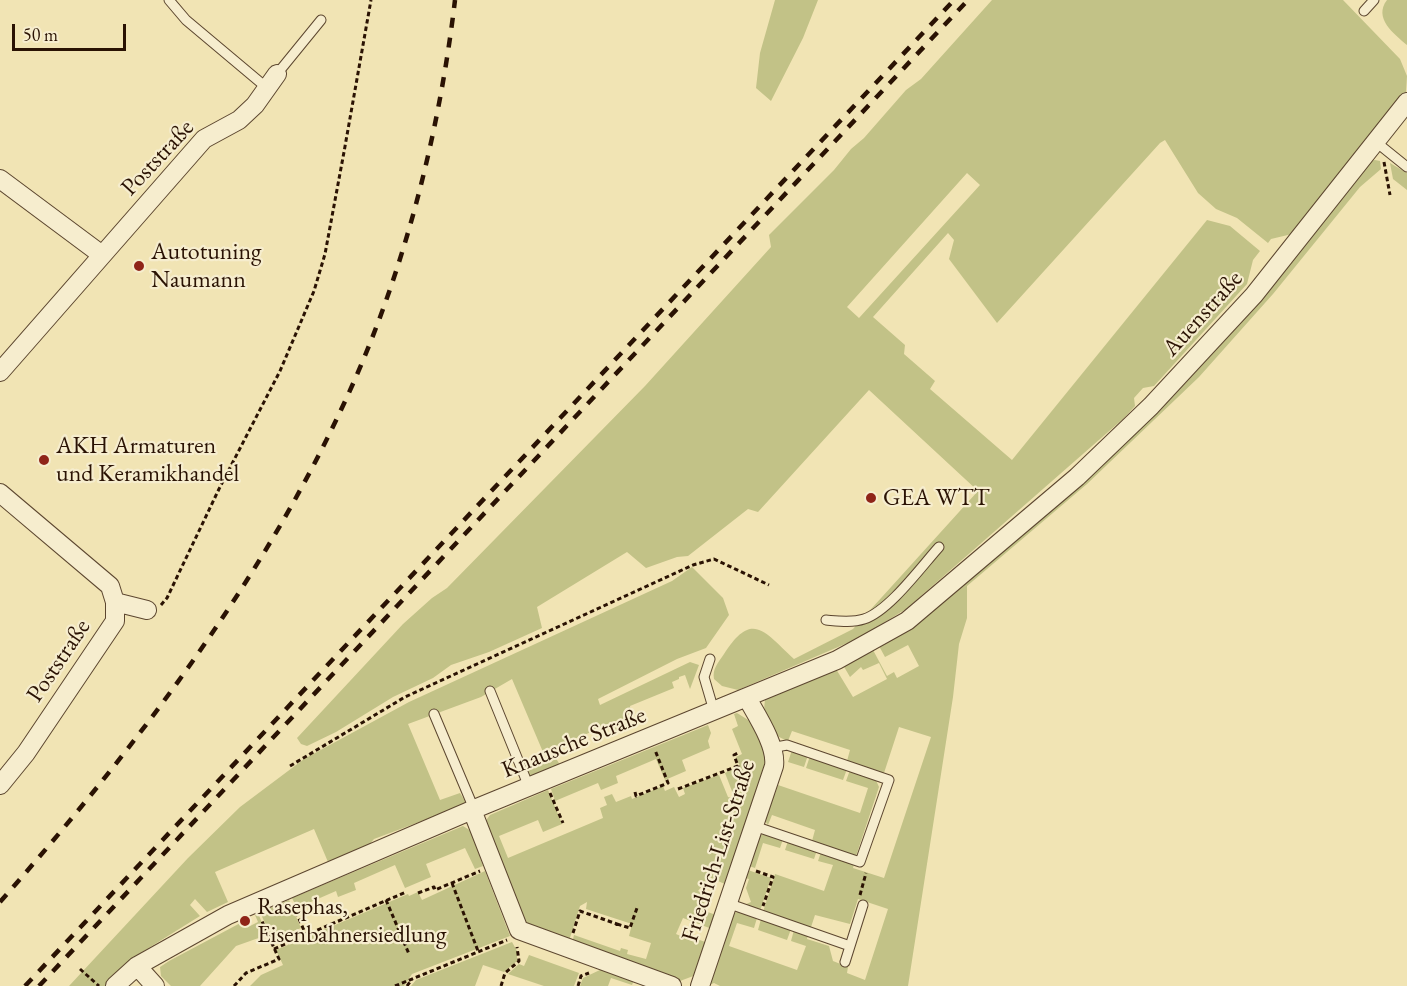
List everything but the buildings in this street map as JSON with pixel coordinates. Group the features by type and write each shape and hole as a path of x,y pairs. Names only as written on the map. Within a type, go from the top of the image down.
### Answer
{"street":[{"name":"Poststraße","path":"0,372 204,139 239,120 272,81"},
{"name":"Auenstraße","path":"1011,534 1121,437 1211,343 1380,145 1407,102"},
{"path":"0,179 102,255"},
{"name":"Poststraße","path":"0,493 110,586 115,602 115,621 26,753 0,785"},
{"name":"Knausche Straße","path":"115,986 137,966 210,924 287,889 837,660 888,633 923,609 1011,534"},
{"path":"115,602 147,610"},
{"name":"Friedrich-List-Straße","path":"700,986 774,766 775,759 771,748 747,698"},
{"path":"473,810 519,930 672,986"},
{"path":"137,966 155,986"}],"lane":[{"path":"169,0 186,20 272,81 321,20"},
{"path":"1364,11 1374,0"},
{"path":"1380,145 1407,168"},
{"path":"826,621 850,621 870,616 896,594 939,547"},
{"path":"710,659 704,677 714,711"},
{"path":"490,691 537,784"},
{"path":"434,714 473,810"},
{"path":"754,826 860,862 889,780 787,745 771,748"},
{"path":"727,903 850,946"},
{"path":"845,962 863,905"}],"path":[{"path":"147,610 158,608 167,598 219,489 280,371 315,291 324,254 371,0"},
{"path":"1380,145 1390,195"},
{"path":"290,766 405,697 693,565 714,560 769,585"},
{"path":"634,792 636,796 652,787 668,783 649,737"},
{"path":"678,789 738,766 734,755 738,753"},
{"path":"537,784 563,823"},
{"path":"860,862 868,865 858,900 863,905"},
{"path":"418,893 452,883 493,866"},
{"path":"740,866 772,877 760,915"},
{"path":"452,883 478,951"},
{"path":"287,889 306,935"},
{"path":"274,949 406,891"},
{"path":"385,899 409,954"},
{"path":"234,986 246,973 279,959 255,904"},
{"path":"568,949 580,911 630,928 637,908"},
{"path":"325,920 327,925"},
{"path":"395,986 512,938 519,930"},
{"path":"501,986 506,973 520,959"},
{"path":"80,969 99,986"},
{"path":"578,986 581,976"},
{"path":"407,986 413,978"}],"green space":[{"path":"775,0 818,0 803,38 771,101 756,88 760,53"},
{"path":"992,0 1343,0 1400,59 1407,76 1406,92 1292,234 1271,239 1268,243 1237,218 1216,209 1198,193 1165,140 997,323 949,259 954,240 948,233 873,317 905,345 904,354 935,381 930,389 1012,460 1207,220 1230,226 1260,251 1253,260 1247,284 1154,386 1143,388 1134,398 1135,406 1124,418 906,609 859,638 738,690 722,686 714,679 716,666 734,640 743,632 751,629 766,634 794,659 853,629 978,491 869,390 758,512 748,509 688,556 677,557 646,568 627,552 537,607 542,628 489,652 451,665 433,678 393,697 336,732 307,746 301,744 297,738 403,624 447,588 645,386 771,247 769,235 834,170 906,90 921,79","holes":["967,173 980,185 859,318 847,307"]},
{"path":"1387,0 1407,0 1407,45 1391,31 1384,19 1382,13"},
{"path":"1370,161 1380,161 1381,169 1360,187 1273,294 1199,377 1087,484 967,586 967,618 959,644 953,697 908,986 720,986 714,983 707,986 733,913 738,912 757,918 754,928 737,923 729,946 797,970 806,946 791,941 794,930 808,935 807,939 829,946 833,961 848,967 847,973 865,980 888,909 858,899 850,924 815,915 810,930 763,912 775,874 824,891 833,865 818,861 821,852 854,864 853,868 884,878 931,737 899,727 884,773 847,761 850,750 792,731 788,741 781,738 768,725 765,700 836,669 853,697 887,679 879,663 863,670 861,667 850,677 843,665 873,650 887,676 894,672 897,678 919,666 908,645 885,657 879,646 1001,552"},
{"path":"1390,163 1407,173 1407,190 1393,179"},
{"path":"692,567 723,598 729,615 706,648 677,659 598,699 600,705 690,662 699,665 690,689 685,675 679,677 672,682 674,688 630,706 633,724 612,733 608,725 543,752 512,679 481,697 408,724 440,800 460,793 467,804 374,839 368,846 328,862 314,829 215,872 228,902 207,912 195,899 190,905 200,916 139,954 105,986 69,986 188,858 240,807 304,759 409,702 672,581"},
{"path":"737,713 753,723 769,758 727,885 709,877 698,891 707,895 702,910 716,915 712,929 683,918 676,934 692,941 694,938 708,943 696,975 680,981 572,943 574,935 620,951 621,948 628,950 627,954 646,959 651,943 629,936 632,924 586,909 587,902 580,906 569,941 522,925 484,823 490,815 548,790 562,824 543,832 538,820 499,836 508,858 603,818 600,808 607,805 604,797 612,794 616,802 631,796 632,799 663,786 665,791 674,787 679,797 685,794 683,788 719,775 728,797 735,799 725,773 740,766 736,757 742,754 732,729 738,726 734,714"},
{"path":"708,725 711,733 708,741 710,748 682,760 686,771 665,780 656,759 616,776 618,783 601,790 598,783 555,801 551,789"},
{"path":"792,750 808,755 804,767 788,762"},
{"path":"554,755 560,765 530,779 526,769 532,763"},
{"path":"810,756 847,769 843,780 806,768"},
{"path":"850,770 875,778 879,787 856,856 812,841 815,830 772,815 768,825 762,817 770,793 775,794 778,785 860,813 868,788 846,781"},
{"path":"463,826 471,831 483,866 475,869 465,848 426,864 431,877 405,888 395,865 354,883 356,890 338,897 336,891 297,908 292,898"},
{"path":"768,833 783,839 780,848 763,843 755,868 746,865 759,836"},
{"path":"788,841 817,850 814,859 785,850"},
{"path":"745,869 771,878 760,911 744,905 751,902 746,888 749,879 742,877"},
{"path":"485,871 510,936 412,974 404,986 250,986 261,975 283,965 276,950 408,894 409,896 418,892 422,900"},
{"path":"289,900 301,928 275,939 275,946 260,912"},
{"path":"258,913 267,935 236,946 200,986 171,986 161,976 160,967 169,961 246,920 250,926 258,922 255,915"},
{"path":"761,919 791,929 787,940 758,930"},
{"path":"512,942 517,951 517,961 504,972 483,965 475,986 411,986 416,980"},
{"path":"529,955 579,973 574,986 544,986 508,974 519,964 524,966"},
{"path":"602,969 634,980 632,985 611,978 608,986 580,986 583,978"}],"railway":[{"path":"0,902 99,785 192,662 276,533 313,466 367,350 402,252 429,152 455,0"},
{"path":"25,986 954,0"},
{"path":"39,986 968,0"}],"place":[{"name":"Autotuning Naumann","path":"139,266"},
{"name":"AKH Armaturen und Keramikhandel","path":"44,460"},
{"name":"GEA WTT","path":"871,498"},
{"name":"Rasephas, Eisenbahnersiedlung","path":"245,921"}]}
